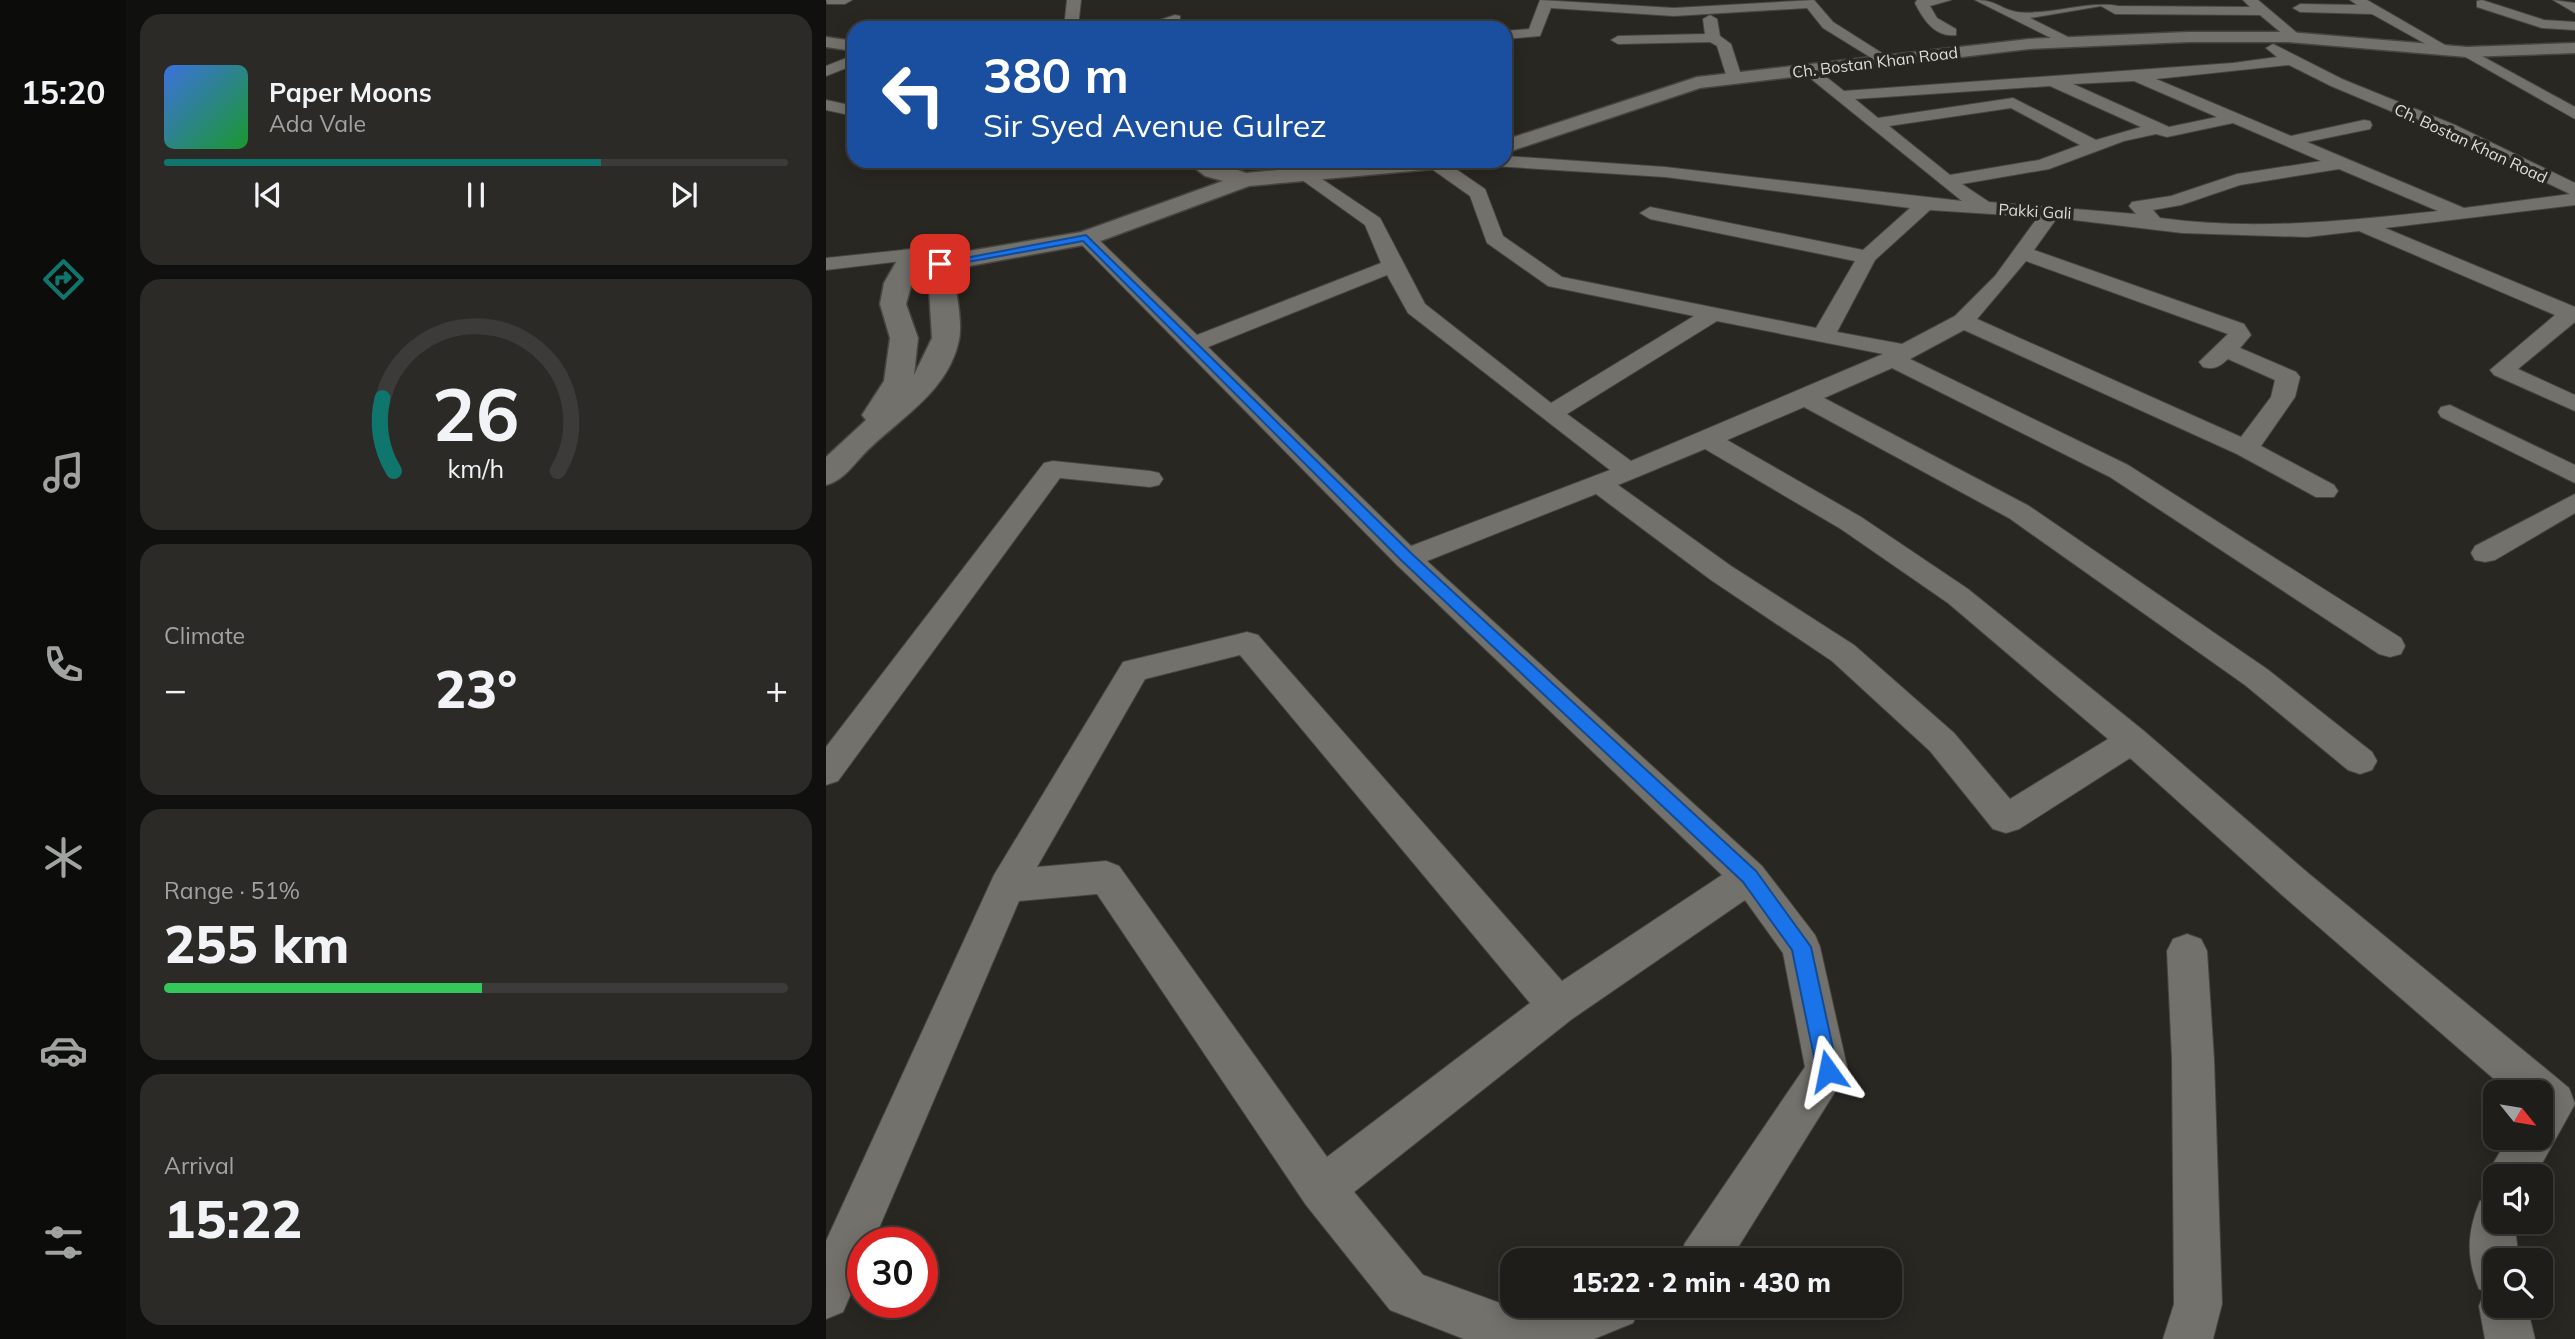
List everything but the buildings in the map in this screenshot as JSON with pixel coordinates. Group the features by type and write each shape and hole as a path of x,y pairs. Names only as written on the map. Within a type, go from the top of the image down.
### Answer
{"main road":[{"name":"Ch. Bostan Khan Road","path":"1512,145 1697,83 2067,42 2256,37 2467,52 2575,48"},
{"path":"826,42 847,45"},
{"path":"1208,168 1246,180"},
{"path":"860,440 899,381 904,338 893,304 897,283 931,259 1086,238 1246,180 1307,177 1387,168"},
{"path":"826,475 860,440 901,407 932,373 946,338 931,259"}],"street":[{"path":"827,0 845,0"},
{"path":"1072,21 1074,0"},
{"path":"1944,0 1922,3 1931,21 1951,32"},
{"path":"1982,0 2067,42"},
{"path":"2250,0 2296,38"},
{"path":"2357,0 2445,49"},
{"path":"2560,0 2575,9"},
{"path":"1512,35 1535,33 1546,2 1674,12 1809,2 1828,25 1888,62"},
{"path":"2016,16 2079,2 2107,2 2115,10 2261,11"},
{"path":"2482,4 2542,24 2575,26"},
{"path":"2300,8 2375,10"},
{"path":"1708,11 1713,38"},
{"path":"1674,12 1679,40"},
{"path":"1168,21 1175,19"},
{"name":"Ch. Bostan Khan Road","path":"2256,37 2289,60 2345,87 2448,129 2536,174 2575,190"},
{"path":"1618,40 1713,38 1724,44 1734,78"},
{"path":"1645,56 1655,40"},
{"path":"2467,52 2575,114"},
{"path":"1841,96 1944,85 2136,76 2289,60"},
{"path":"826,71 847,63"},
{"path":"1811,71 1946,181 1986,209"},
{"path":"2136,76 2463,215"},
{"path":"2049,80 2154,129 2167,132 2235,118"},
{"path":"1875,123 2013,103 2095,146"},
{"path":"826,104 847,109"},
{"path":"2290,141 2364,125"},
{"path":"1946,181 2043,165 2154,129"},
{"name":"Pakki Gali","path":"1512,162 1665,172 1925,204 2052,212 2182,227 2308,231 2463,215 2575,199"},
{"path":"2154,223 2139,206 2174,201 2237,180 2343,163"},
{"path":"1447,168 1478,193 1493,239 1555,282 1824,334 1898,356 2119,471 2390,646"},
{"path":"1307,177 1373,222 1392,266 1416,308 1550,414 1628,471"},
{"path":"1824,334 1867,257 1925,204"},
{"path":"1407,558 1599,484 1898,356 1962,321 2002,280 2052,212"},
{"path":"1650,213 1867,257"},
{"path":"2362,226 2573,314 2502,370 2575,404"},
{"path":"1086,238 1407,558 1749,877 1801,947 1828,1071 1710,1248"},
{"path":"2022,253 2236,329 2240,335 2219,356 2288,377 2283,397 2246,449"},
{"path":"826,264 931,259"},
{"path":"826,272 931,259"},
{"path":"1194,345 1392,266"},
{"path":"1550,414 1715,313"},
{"path":"1962,321 2246,449 2325,491"},
{"path":"1805,398 2019,512 2256,677 2360,761"},
{"path":"2450,412 2575,475"},
{"path":"1705,438 1851,523 1958,596 2132,740 2294,884 2527,1080"},
{"path":"826,772 1053,469 1150,480"},
{"path":"1599,484 1721,573 1843,653 1942,742 2006,819 2132,740"},
{"path":"2485,553 2575,502"},
{"path":"826,1295 1007,886 1134,670 1247,643 1558,1006"},
{"path":"1007,886 1106,877 1322,1189 1406,1293 1529,1339 1584,1318"},
{"path":"1322,1189 1558,1006 1749,877"},
{"path":"2187,951 2193,1059 2198,1304 2188,1339"},
{"path":"2506,1318 2510,1339"}],"route":[{"path":"940,264 959,258 1038,248 1086,238 1407,558 1749,877 1801,947 1828,1071"}]}
